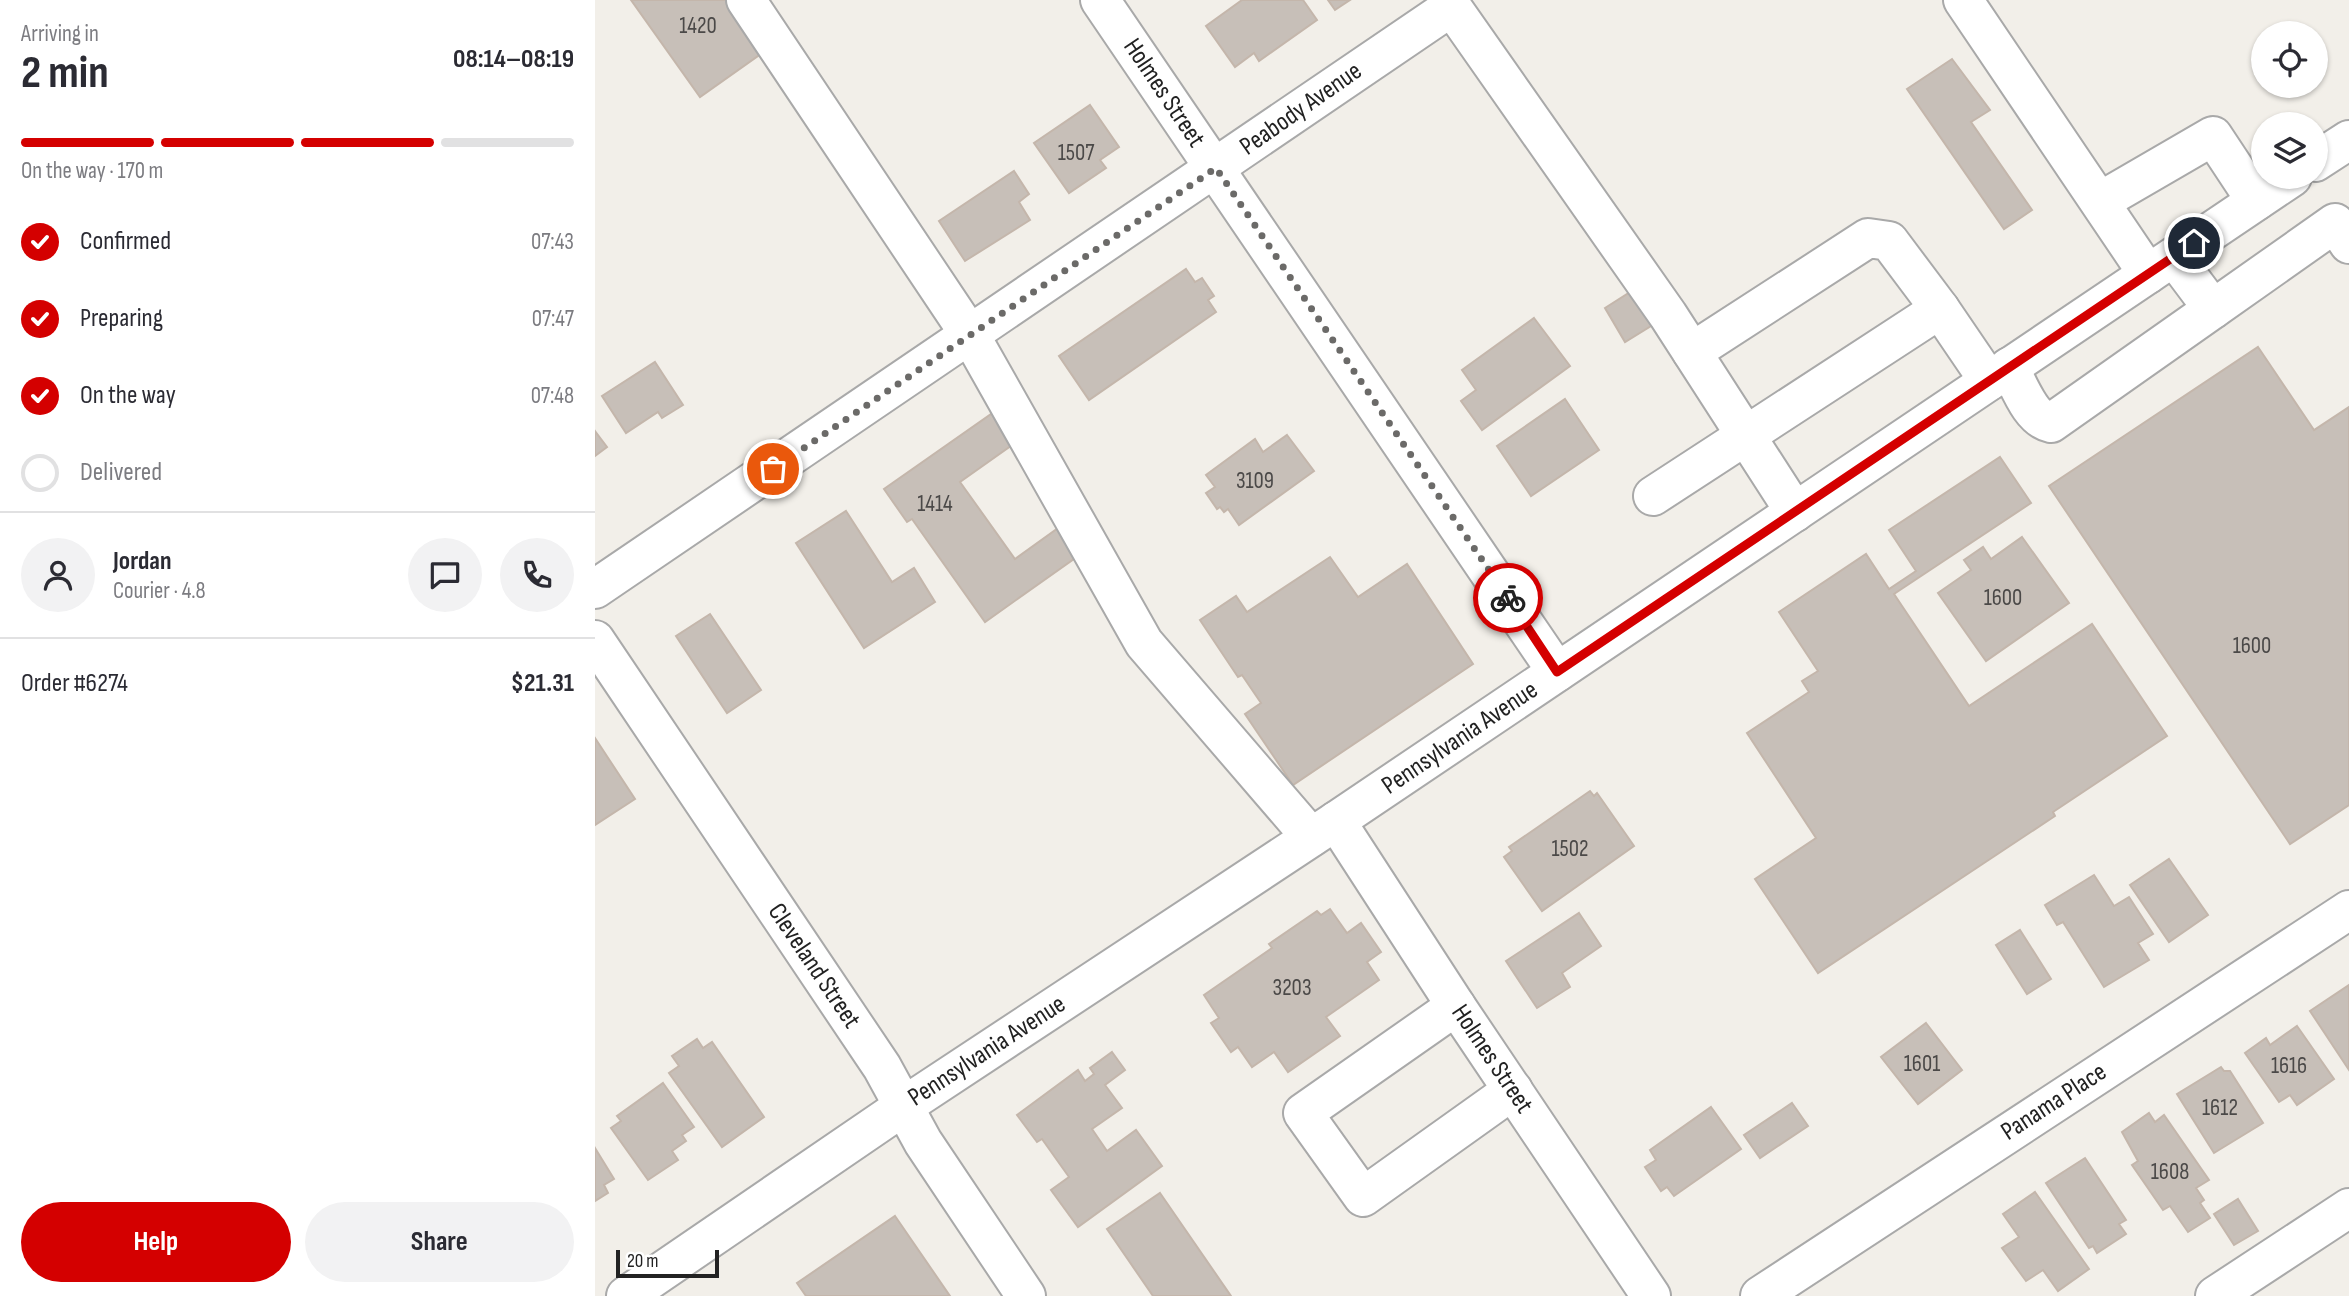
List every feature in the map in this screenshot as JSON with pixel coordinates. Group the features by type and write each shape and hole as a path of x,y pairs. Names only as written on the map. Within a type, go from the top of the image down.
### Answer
{"street":[{"name":"Holmes Street","path":"746,0 970,335 1144,643 1324,829 1456,1006 1651,1296"},
{"name":"Holmes Street","path":"1101,0 1557,672"},
{"path":"1963,0 2101,201 2161,265 2213,309"},
{"name":"Peabody Avenue","path":"595,589 1216,168 1449,3"},
{"path":"1449,3 1692,352 1795,512"},
{"path":"2101,201 2213,136 2256,201"},
{"path":"2328,154 2349,140"},
{"name":"Pennsylvania Avenue","path":"626,1296 904,1106 1324,829 2274,189"},
{"path":"1692,352 1868,239 1889,241 1940,309 2043,421 2051,423 2335,223 2349,244"},
{"path":"1653,496 1744,434 1940,309"},
{"name":"Cleveland Street","path":"595,640 882,1067 923,1142 1026,1296"},
{"name":"Panama Place","path":"1760,1296 2349,910"},
{"path":"1456,1006 1303,1113 1363,1197 1513,1090"},
{"path":"2215,1296 2349,1208"}],"building":[{"path":"631,0 728,0 765,51 700,97"},
{"path":"1242,0 1303,0 1317,20 1259,61 1254,53 1235,67 1206,26"},
{"path":"1328,0 1350,0 1335,10"},
{"path":"1952,59 1990,110 1971,122 2032,210 2004,229 1907,89"},
{"path":"1090,105 1119,147 1100,160 1106,168 1069,193 1034,143"},
{"path":"1014,171 1029,194 1019,202 1030,220 965,261 939,221"},
{"path":"1186,269 1195,282 1202,278 1214,296 1208,300 1216,312 1089,400 1059,356"},
{"path":"1635,289 1656,323 1625,342 1605,308"},
{"path":"1534,318 1570,366 1482,430 1461,401 1476,390 1462,370"},
{"path":"2258,347 2314,430 2349,407 2349,805 2290,844 2049,486"},
{"path":"655,362 683,405 662,418 658,412 626,433 602,396"},
{"path":"1565,399 1599,450 1531,496 1497,446"},
{"path":"994,412 1015,443 960,482 1015,559 1061,526 1081,554 985,622 912,519 907,522 884,489"},
{"path":"595,431 607,447 595,456"},
{"path":"1287,435 1314,471 1239,525 1228,509 1224,512 1220,507 1217,509 1206,493 1215,487 1206,475 1255,439 1263,452"},
{"path":"2000,457 2031,503 1894,594 1969,706 2092,624 2167,736 2053,812 2055,816 1818,973 1755,879 1816,838 1747,733 1809,692 1802,681 1818,671 1779,612 1866,554 1889,589 1916,571 1889,530"},
{"path":"846,511 892,582 914,568 935,602 864,648 796,543"},
{"path":"2022,537 2069,603 1986,661 1938,593 1971,570 1964,560 1983,547 1991,559"},
{"path":"1330,557 1358,597 1407,564 1473,664 1293,785 1245,714 1261,703 1242,675 1238,677 1200,620 1236,596 1247,612"},
{"path":"710,614 761,690 727,713 676,636"},
{"path":"595,738 635,799 595,825"},
{"path":"1590,791 1594,796 1597,793 1634,846 1542,911 1504,857 1512,851 1509,847"},
{"path":"2169,859 2208,915 2169,942 2130,885"},
{"path":"2094,875 2114,906 2129,897 2153,934 2138,943 2149,960 2104,987 2063,922 2057,925 2045,905"},
{"path":"1330,909 1347,933 1361,923 1381,952 1367,962 1379,980 1326,1017 1340,1036 1288,1072 1274,1052 1252,1067 1238,1047 1231,1052 1211,1023 1219,1018 1204,995 1272,948 1269,944 1317,911 1321,915"},
{"path":"1579,913 1601,946 1562,973 1570,987 1537,1008 1506,961"},
{"path":"2020,930 2051,979 2027,994 1996,945"},
{"path":"2349,985 2349,1070 2310,1011"},
{"path":"1926,1023 1962,1070 1918,1104 1881,1057"},
{"path":"2297,1026 2334,1079 2297,1105 2290,1095 2279,1102 2245,1053 2266,1038 2270,1045"},
{"path":"697,1039 703,1048 712,1042 764,1117 722,1147 669,1073 679,1066 672,1056"},
{"path":"1112,1052 1125,1070 1105,1085 1122,1108 1092,1129 1107,1151 1136,1130 1162,1166 1078,1227 1051,1190 1069,1177 1042,1139 1037,1142 1017,1115 1078,1070 1085,1081 1094,1074 1090,1068"},
{"path":"2221,1067 2224,1071 2230,1071 2263,1123 2214,1153 2177,1094"},
{"path":"663,1083 694,1127 682,1135 686,1141 672,1151 678,1160 648,1180 611,1128 621,1121 617,1116"},
{"path":"1792,1103 1808,1126 1760,1158 1744,1135"},
{"path":"1711,1107 1741,1149 1674,1196 1667,1187 1661,1191 1645,1167 1656,1160 1650,1150"},
{"path":"2149,1113 2155,1122 2164,1115 2209,1180 2196,1188 2204,1200 2200,1203 2210,1218 2188,1232 2170,1206 2163,1210 2132,1165 2138,1161 2122,1132"},
{"path":"595,1148 614,1179 604,1185 608,1193 595,1201"},
{"path":"2085,1158 2126,1220 2119,1224 2126,1234 2097,1253 2093,1246 2089,1248 2046,1183"},
{"path":"2035,1192 2089,1269 2058,1291 2043,1270 2026,1281 2002,1248 2019,1237 2003,1214"},
{"path":"1160,1193 1231,1296 1153,1296 1107,1229"},
{"path":"2238,1199 2258,1231 2234,1245 2214,1214"},
{"path":"895,1216 950,1296 806,1296 797,1283"}],"way so far":[{"path":"773,469 1216,168 1508,598"}],"route":[{"path":"1508,598 1557,672 2194,243"}]}
